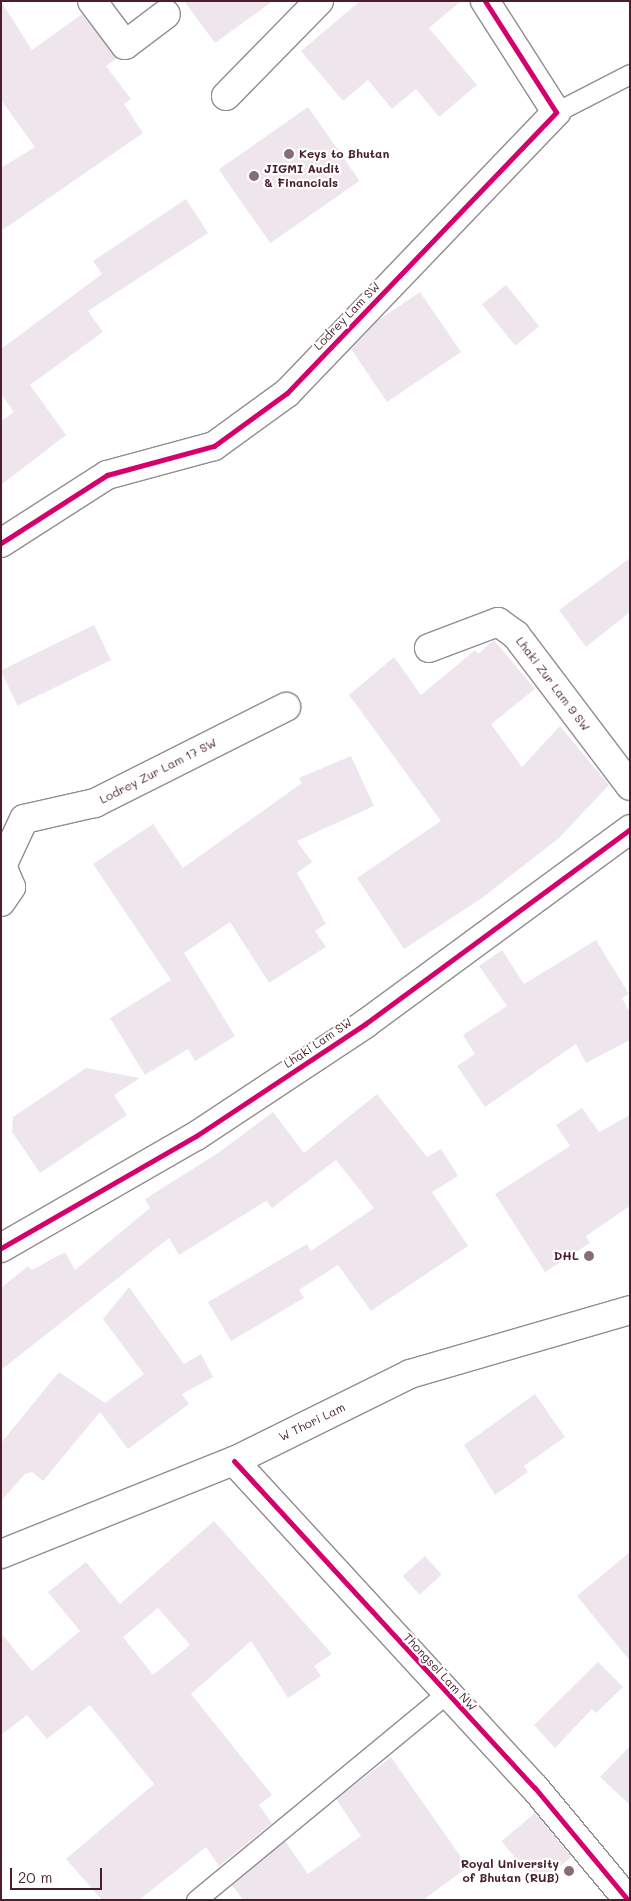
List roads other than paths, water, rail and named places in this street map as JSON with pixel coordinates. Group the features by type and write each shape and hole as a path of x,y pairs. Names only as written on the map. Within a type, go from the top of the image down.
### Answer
{"street":[{"path":"92,1 125,45 166,14"},
{"path":"226,96 320,1"},
{"path":"485,1 556,112"},
{"name":"Lodrey Lam SW","path":"1,543 108,475 214,446 287,393 556,112"},
{"name":"Lhaki Zur Lam 9 SW","path":"429,648 498,622 516,635 630,786"},
{"name":"Lodrey Zur Lam 17 SW","path":"1,902 10,887 2,866 24,819 95,803 286,706"},
{"name":"Lhaki Lam SW","path":"1,1248 196,1136 365,1024 630,829"},
{"name":"W Thori Lam","path":"1,1554 234,1461 410,1374 630,1310"},
{"name":"Thongsel Lam NW","path":"234,1461 446,1694 535,1788 628,1900"}],"lane":[{"path":"556,112 630,74"},
{"path":"196,1900 446,1694"}],"place":[{"name":"Keys to Bhutan","path":"289,154"},
{"name":"JIGMI Audit & Financials","path":"254,176"},
{"name":"DHL","path":"589,1256"},
{"name":"Royal University of Bhutan (RUB)","path":"569,1871"}]}
